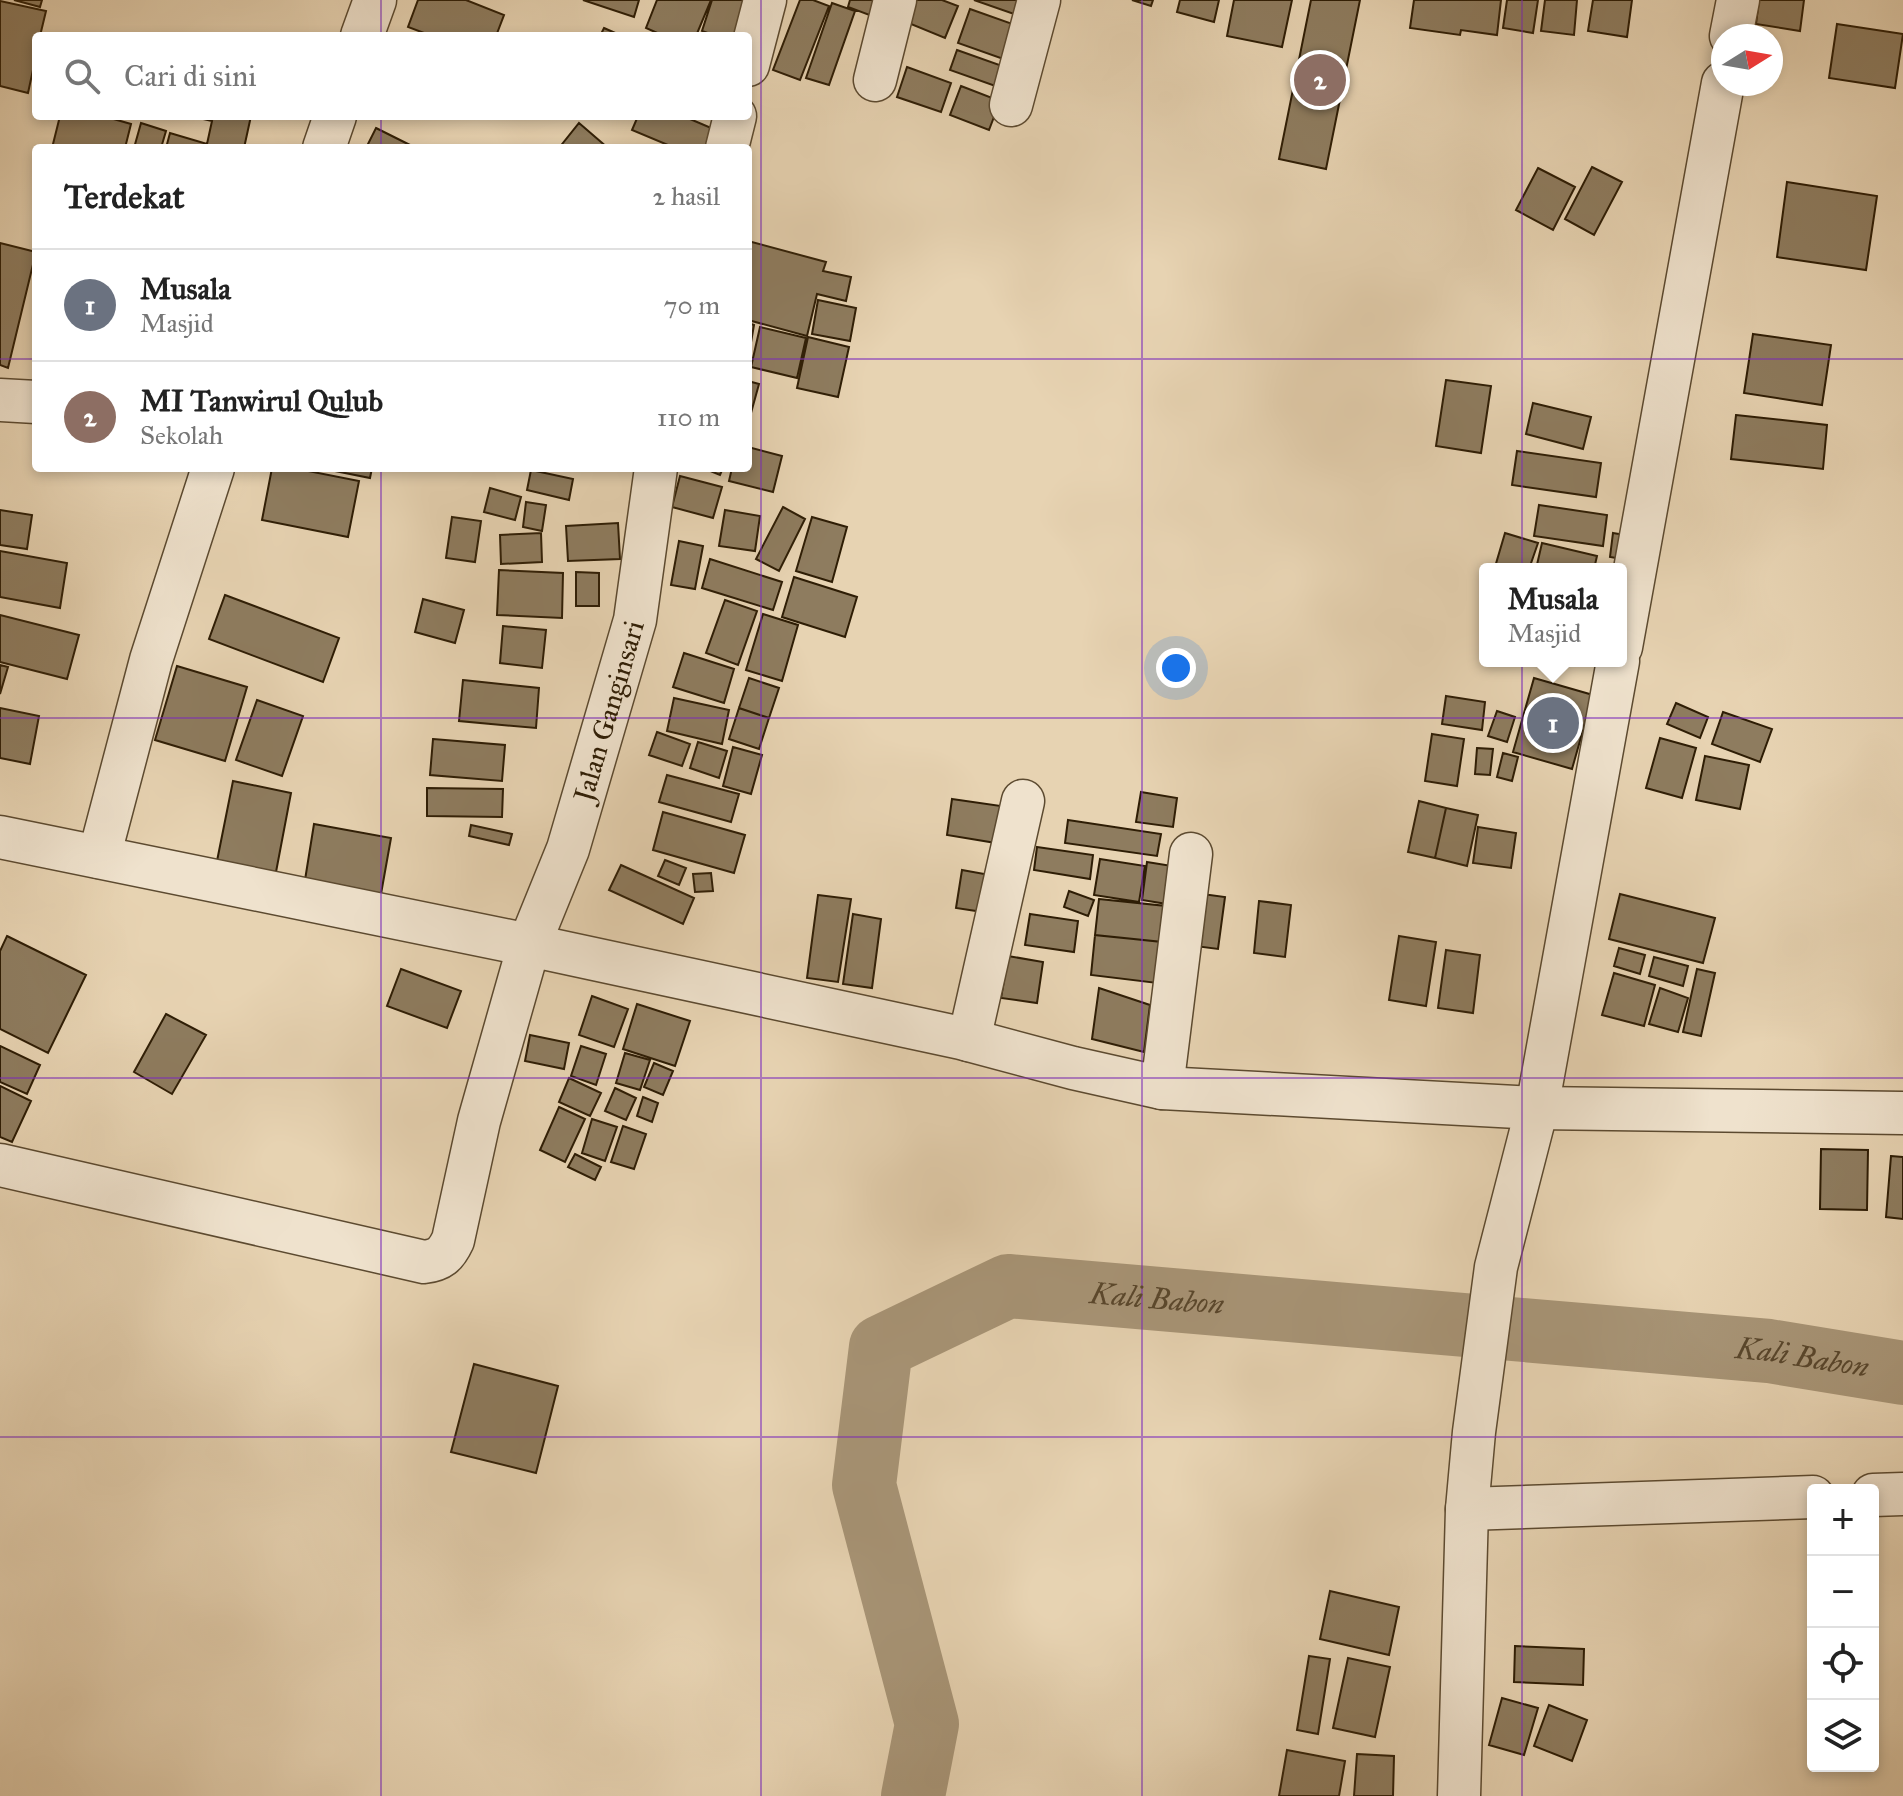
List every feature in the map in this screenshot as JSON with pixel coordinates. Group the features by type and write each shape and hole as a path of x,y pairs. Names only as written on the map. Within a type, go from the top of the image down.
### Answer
{"street":[{"path":"363,32 375,0"},
{"path":"752,50 765,0"},
{"path":"875,80 895,0"},
{"path":"1011,105 1039,0"},
{"path":"1733,24 1738,0"},
{"path":"1627,614 1721,96"},
{"path":"325,144 334,120"},
{"path":"728,144 734,120"},
{"path":"0,400 32,402"},
{"path":"99,857 151,660 212,472"},
{"name":"Jalan Ganginsari","path":"0,1165 424,1262 447,1254 453,1240 479,1121 529,945 568,849 635,620 655,472"},
{"path":"1459,1796 1467,1509 1496,1267 1537,1108 1617,667"},
{"path":"969,1040 1023,801"},
{"path":"0,837 529,945 969,1040 1162,1088 1537,1108 1903,1113"},
{"path":"1162,1088 1191,854"},
{"path":"1879,1495 1903,1494"},
{"path":"1467,1509 1807,1497"}],"building":[{"path":"14,0 42,0 40,7"},
{"path":"418,0 466,0 504,15 498,32 421,32 408,27"},
{"path":"583,0 639,0 634,17"},
{"path":"657,0 711,0 698,32 655,32 646,28"},
{"path":"712,0 760,0 740,32 702,31"},
{"path":"800,0 813,0 829,6 800,80 773,70"},
{"path":"850,0 887,0 880,19 848,7"},
{"path":"914,0 942,0 958,6 945,38 906,22"},
{"path":"974,0 1019,0 1014,14"},
{"path":"1132,0 1153,0 1151,6"},
{"path":"1180,0 1219,0 1214,22 1177,12"},
{"path":"1234,0 1292,0 1282,47 1227,36"},
{"path":"1311,0 1360,0 1326,169 1279,159"},
{"path":"1414,0 1501,0 1497,35 1461,30 1460,35 1410,28"},
{"path":"1507,0 1538,0 1533,33 1503,28"},
{"path":"1545,0 1577,0 1574,35 1541,31"},
{"path":"1593,0 1632,0 1627,37 1588,31"},
{"path":"1759,0 1804,0 1800,31 1783,28 1783,24 1756,24"},
{"path":"0,1 46,11 41,32 32,32 32,74 28,93 0,86"},
{"path":"832,3 855,11 829,85 806,78"},
{"path":"970,9 1021,27 1009,61 958,43"},
{"path":"1837,24 1903,34 1895,88 1829,78"},
{"path":"957,50 1008,68 1001,88 950,70"},
{"path":"907,67 951,83 941,112 897,97"},
{"path":"961,86 1000,101 989,130 950,115"},
{"path":"59,120 117,120 131,124 126,144 53,144"},
{"path":"208,120 250,120 245,144 207,144 212,121"},
{"path":"636,120 692,120 723,133 718,144 665,144 632,130"},
{"path":"141,123 166,131 162,144 135,144"},
{"path":"579,123 603,144 562,144"},
{"path":"376,128 408,144 368,144"},
{"path":"170,133 207,144 167,144"},
{"path":"1592,167 1622,182 1594,235 1565,219"},
{"path":"1538,168 1575,187 1553,230 1516,210"},
{"path":"1787,182 1877,196 1866,270 1777,257"},
{"path":"752,242 826,262 823,271 851,277 846,301 817,294 807,336 752,321"},
{"path":"0,243 32,251 32,269 8,368 0,365"},
{"path":"818,300 856,308 850,341 812,334"},
{"path":"760,327 806,338 797,378 752,367"},
{"path":"1753,334 1831,345 1822,405 1744,393"},
{"path":"808,337 849,347 838,397 797,388"},
{"path":"1446,380 1491,386 1481,453 1436,446"},
{"path":"752,382 759,384 752,409"},
{"path":"1533,403 1591,417 1583,449 1526,434"},
{"path":"1736,415 1827,425 1823,469 1731,459"},
{"path":"752,448 782,456 773,492 729,481 731,472 752,472"},
{"path":"1517,451 1601,463 1596,497 1512,485"},
{"path":"271,472 313,472 359,481 348,537 262,520"},
{"path":"340,472 371,472 370,478"},
{"path":"531,472 573,479 569,500 527,490"},
{"path":"680,476 722,487 713,518 672,507"},
{"path":"490,488 521,497 515,520 484,512"},
{"path":"526,502 546,505 542,531 523,527"},
{"path":"1539,505 1607,515 1603,546 1534,536"},
{"path":"783,507 805,519 779,571 756,559"},
{"path":"0,510 32,515 27,549 0,545"},
{"path":"725,510 760,516 755,551 719,546"},
{"path":"452,517 481,521 475,562 446,558"},
{"path":"812,517 847,527 832,582 796,571"},
{"path":"618,523 620,559 568,561 566,526"},
{"path":"541,533 542,562 501,564 500,535"},
{"path":"1505,533 1538,543 1531,563 1496,563"},
{"path":"1613,533 1637,537 1634,561 1610,557"},
{"path":"679,541 703,546 695,589 671,585"},
{"path":"1542,543 1597,556 1595,563 1537,563"},
{"path":"0,551 67,563 60,608 0,597"},
{"path":"710,559 782,582 773,610 702,588"},
{"path":"499,570 563,573 562,618 497,615"},
{"path":"576,572 599,573 599,606 576,606"},
{"path":"794,577 857,597 845,637 782,617"},
{"path":"225,595 339,638 323,682 209,639"},
{"path":"423,599 464,610 455,643 415,632"},
{"path":"725,600 757,611 738,665 706,653"},
{"path":"763,614 798,625 782,681 746,670"},
{"path":"0,615 79,635 67,679 0,662"},
{"path":"503,626 546,630 542,668 500,663"},
{"path":"684,653 734,669 724,703 673,687"},
{"path":"0,665 8,667 0,694"},
{"path":"177,666 247,687 225,761 155,740"},
{"path":"749,678 779,688 769,718 739,708"},
{"path":"1534,678 1593,695 1572,769 1513,752"},
{"path":"463,680 539,688 536,728 459,721"},
{"path":"1446,696 1485,702 1482,730 1442,724"},
{"path":"674,698 729,710 722,744 667,731"},
{"path":"257,700 303,716 282,776 236,760"},
{"path":"1676,703 1708,717 1700,738 1667,724"},
{"path":"0,708 39,716 30,764 0,758"},
{"path":"739,708 769,718 759,749 729,739"},
{"path":"1497,711 1515,717 1507,742 1488,736"},
{"path":"1723,712 1772,729 1760,762 1712,744"},
{"path":"657,732 690,744 682,766 649,755"},
{"path":"1432,734 1464,739 1457,786 1425,781"},
{"path":"1660,738 1696,748 1682,798 1646,788"},
{"path":"433,739 505,745 502,781 430,775"},
{"path":"698,742 727,751 719,778 690,768"},
{"path":"733,747 762,755 751,794 723,786"},
{"path":"1477,748 1493,749 1490,775 1475,774"},
{"path":"1503,753 1518,757 1512,781 1497,777"},
{"path":"1705,756 1749,765 1740,809 1696,800"},
{"path":"667,775 739,794 731,822 659,802"},
{"path":"233,781 291,793 276,872 217,861"},
{"path":"427,788 503,789 502,817 427,816"},
{"path":"1141,792 1177,798 1173,827 1136,822"},
{"path":"952,799 1008,807 1002,844 947,835"},
{"path":"1419,801 1446,808 1435,858 1408,852"},
{"path":"1446,808 1478,815 1467,866 1435,858"},
{"path":"663,812 745,835 734,873 653,850"},
{"path":"1068,820 1161,834 1157,856 1065,843"},
{"path":"314,824 391,838 381,894 305,880"},
{"path":"471,825 512,834 509,845 469,836"},
{"path":"1478,827 1516,833 1511,868 1473,863"},
{"path":"1037,847 1093,855 1090,879 1034,870"},
{"path":"1100,859 1145,866 1139,902 1094,895"},
{"path":"665,860 686,868 679,885 658,876"},
{"path":"1147,862 1172,866 1167,904 1142,900"},
{"path":"621,865 694,898 683,924 609,890"},
{"path":"962,870 990,875 983,912 956,908"},
{"path":"711,873 713,891 695,892 693,874"},
{"path":"1069,891 1094,900 1088,916 1064,907"},
{"path":"1195,893 1225,897 1218,949 1187,945"},
{"path":"1620,894 1715,918 1703,963 1609,939"},
{"path":"818,895 851,899 838,982 807,978"},
{"path":"1099,899 1166,906 1162,942 1095,935"},
{"path":"1259,901 1291,905 1285,957 1254,953"},
{"path":"853,914 881,919 872,988 843,984"},
{"path":"1030,914 1078,921 1074,952 1025,945"},
{"path":"1095,935 1162,942 1157,983 1091,975"},
{"path":"7,936 86,975 48,1053 0,1029 0,951"},
{"path":"1399,936 1436,942 1426,1006 1389,1000"},
{"path":"1619,948 1645,955 1640,974 1614,966"},
{"path":"1446,950 1480,955 1473,1013 1438,1008"},
{"path":"1008,956 1043,962 1037,1003 1001,998"},
{"path":"1654,957 1688,966 1683,986 1649,976"},
{"path":"401,969 461,991 447,1028 387,1006"},
{"path":"1697,969 1715,973 1701,1036 1683,1032"},
{"path":"1614,973 1655,985 1644,1026 1602,1015"},
{"path":"1099,988 1150,1005 1144,1052 1092,1039"},
{"path":"1660,988 1688,998 1678,1032 1649,1024"},
{"path":"592,996 628,1009 614,1047 579,1035"},
{"path":"637,1004 690,1021 675,1066 623,1049"},
{"path":"166,1014 206,1035 172,1094 134,1072"},
{"path":"530,1035 569,1043 564,1069 525,1061"},
{"path":"0,1046 40,1065 27,1094 0,1082"},
{"path":"581,1046 606,1054 596,1085 571,1076"},
{"path":"625,1053 650,1060 640,1090 616,1083"},
{"path":"654,1063 673,1071 663,1095 644,1087"},
{"path":"569,1078 601,1093 590,1116 559,1102"},
{"path":"0,1086 31,1101 12,1142 0,1137"},
{"path":"615,1088 636,1098 626,1120 605,1111"},
{"path":"643,1097 658,1103 652,1122 637,1116"},
{"path":"559,1107 585,1119 565,1162 540,1150"},
{"path":"592,1119 617,1127 605,1161 582,1153"},
{"path":"623,1126 646,1134 634,1169 611,1162"},
{"path":"1821,1149 1868,1150 1867,1210 1820,1209"},
{"path":"575,1154 601,1167 595,1180 568,1167"},
{"path":"1891,1156 1903,1157 1903,1219 1886,1217"},
{"path":"474,1364 558,1386 536,1473 451,1452"},
{"path":"1330,1591 1399,1607 1389,1655 1320,1639"},
{"path":"1515,1646 1584,1649 1583,1685 1514,1682"},
{"path":"1309,1656 1330,1659 1318,1734 1297,1730"},
{"path":"1348,1658 1390,1667 1375,1737 1333,1728"},
{"path":"1502,1698 1538,1708 1524,1755 1489,1745"},
{"path":"1549,1705 1587,1720 1572,1761 1534,1746"},
{"path":"1287,1750 1345,1761 1339,1796 1279,1796"},
{"path":"1357,1754 1394,1756 1393,1796 1354,1796"}],"waterway":[{"name":"Kali Babon","path":"913,1796 927,1724 864,1485 881,1347 1008,1286 1769,1351 1903,1373"}],"place":[{"name":"MI Tanwirul Qulub","path":"1320,80"},
{"name":"Musala","path":"1553,723"}]}
